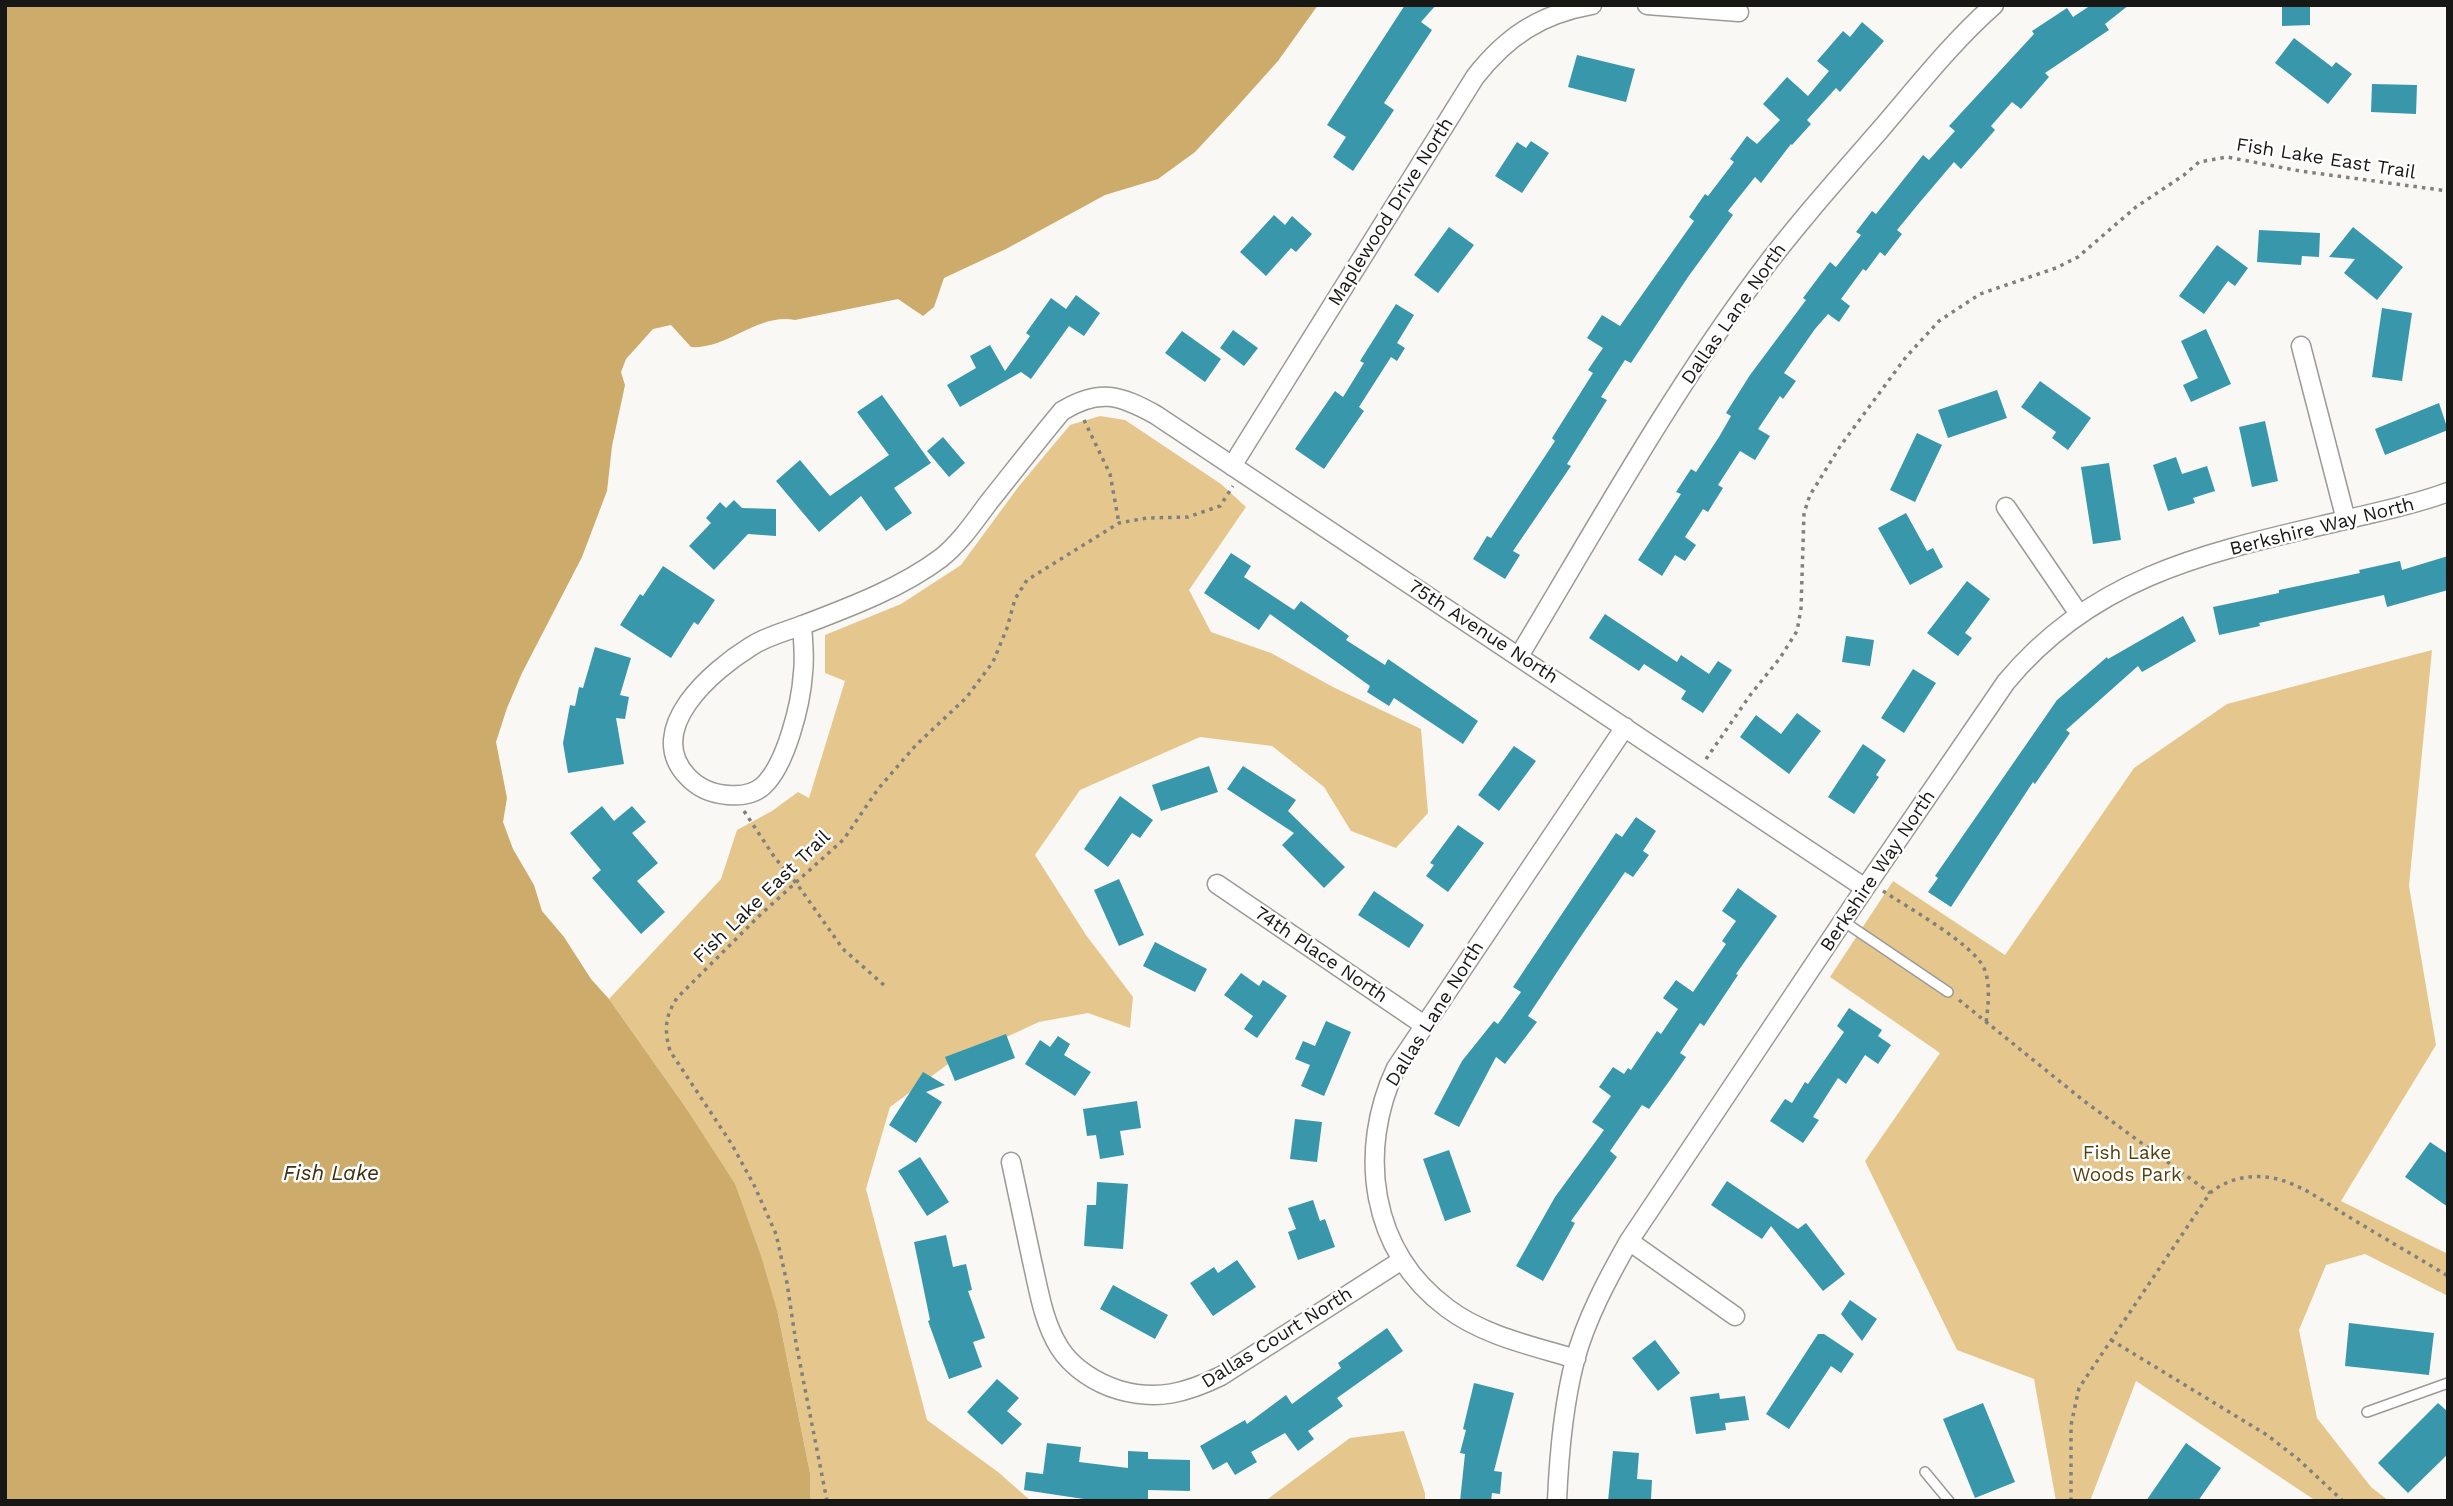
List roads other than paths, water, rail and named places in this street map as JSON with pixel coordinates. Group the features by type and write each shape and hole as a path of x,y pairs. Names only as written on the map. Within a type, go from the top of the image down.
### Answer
{"street":[{"name":"Maplewood Drive North","path":"1236,469 1482,68 1502,46 1532,24 1568,9 1592,5"},
{"path":"1647,5 1739,12"},
{"name":"Dallas Lane North","path":"1519,656 1670,407 1759,275 1828,190 1961,37 1994,5"},
{"path":"2301,346 2346,520"},
{"name":"75th Avenue North","path":"802,625 896,586 942,557 956,544 1062,411 1085,399 1120,398 1137,405 1236,469 1865,888"},
{"name":"Berkshire Way North","path":"1557,1501 1563,1428 1576,1359 1602,1293 1629,1241 1865,888 2006,682 2029,654 2079,614 2147,576 2196,559 2416,504 2448,492"},
{"path":"2006,507 2079,614"},
{"path":"802,625 803,673 795,715 784,750 771,777 761,788 741,796 719,795 698,786 684,773 676,756 673,735 677,719 691,698 729,662 769,636 802,625"},
{"name":"Dallas Lane North","path":"1576,1359 1477,1326 1447,1308 1422,1284 1402,1260 1388,1232 1374,1178 1373,1152 1384,1094 1396,1068 1625,727"},
{"name":"74th Place North","path":"1217,884 1424,1025"},
{"name":"Dallas Court North","path":"1011,1162 1045,1318 1060,1349 1082,1372 1108,1386 1138,1395 1164,1395 1194,1390 1221,1376 1402,1260"},
{"path":"1629,1241 1735,1316"}],"lane":[{"path":"1843,921 1948,992"},
{"path":"2367,1412 2448,1382"},
{"path":"1925,1472 1949,1501"}],"water":[{"name":"Fish Lake","path":"5,5 1318,5 1278,61 1195,152 1158,179 1105,195 1006,249 944,278 934,307 923,316 898,299 795,320 768,322 717,343 691,347 671,325 653,329 626,359 621,372 625,385 612,446 607,491 582,557 522,673 496,742 507,798 503,822 513,849 534,885 542,911 564,937 591,979 609,999 684,1105 735,1184 778,1314 810,1473 810,1501 5,1501"}],"park label":[{"name":"Fish Lake Woods Park","path":"2127,1164"}]}
